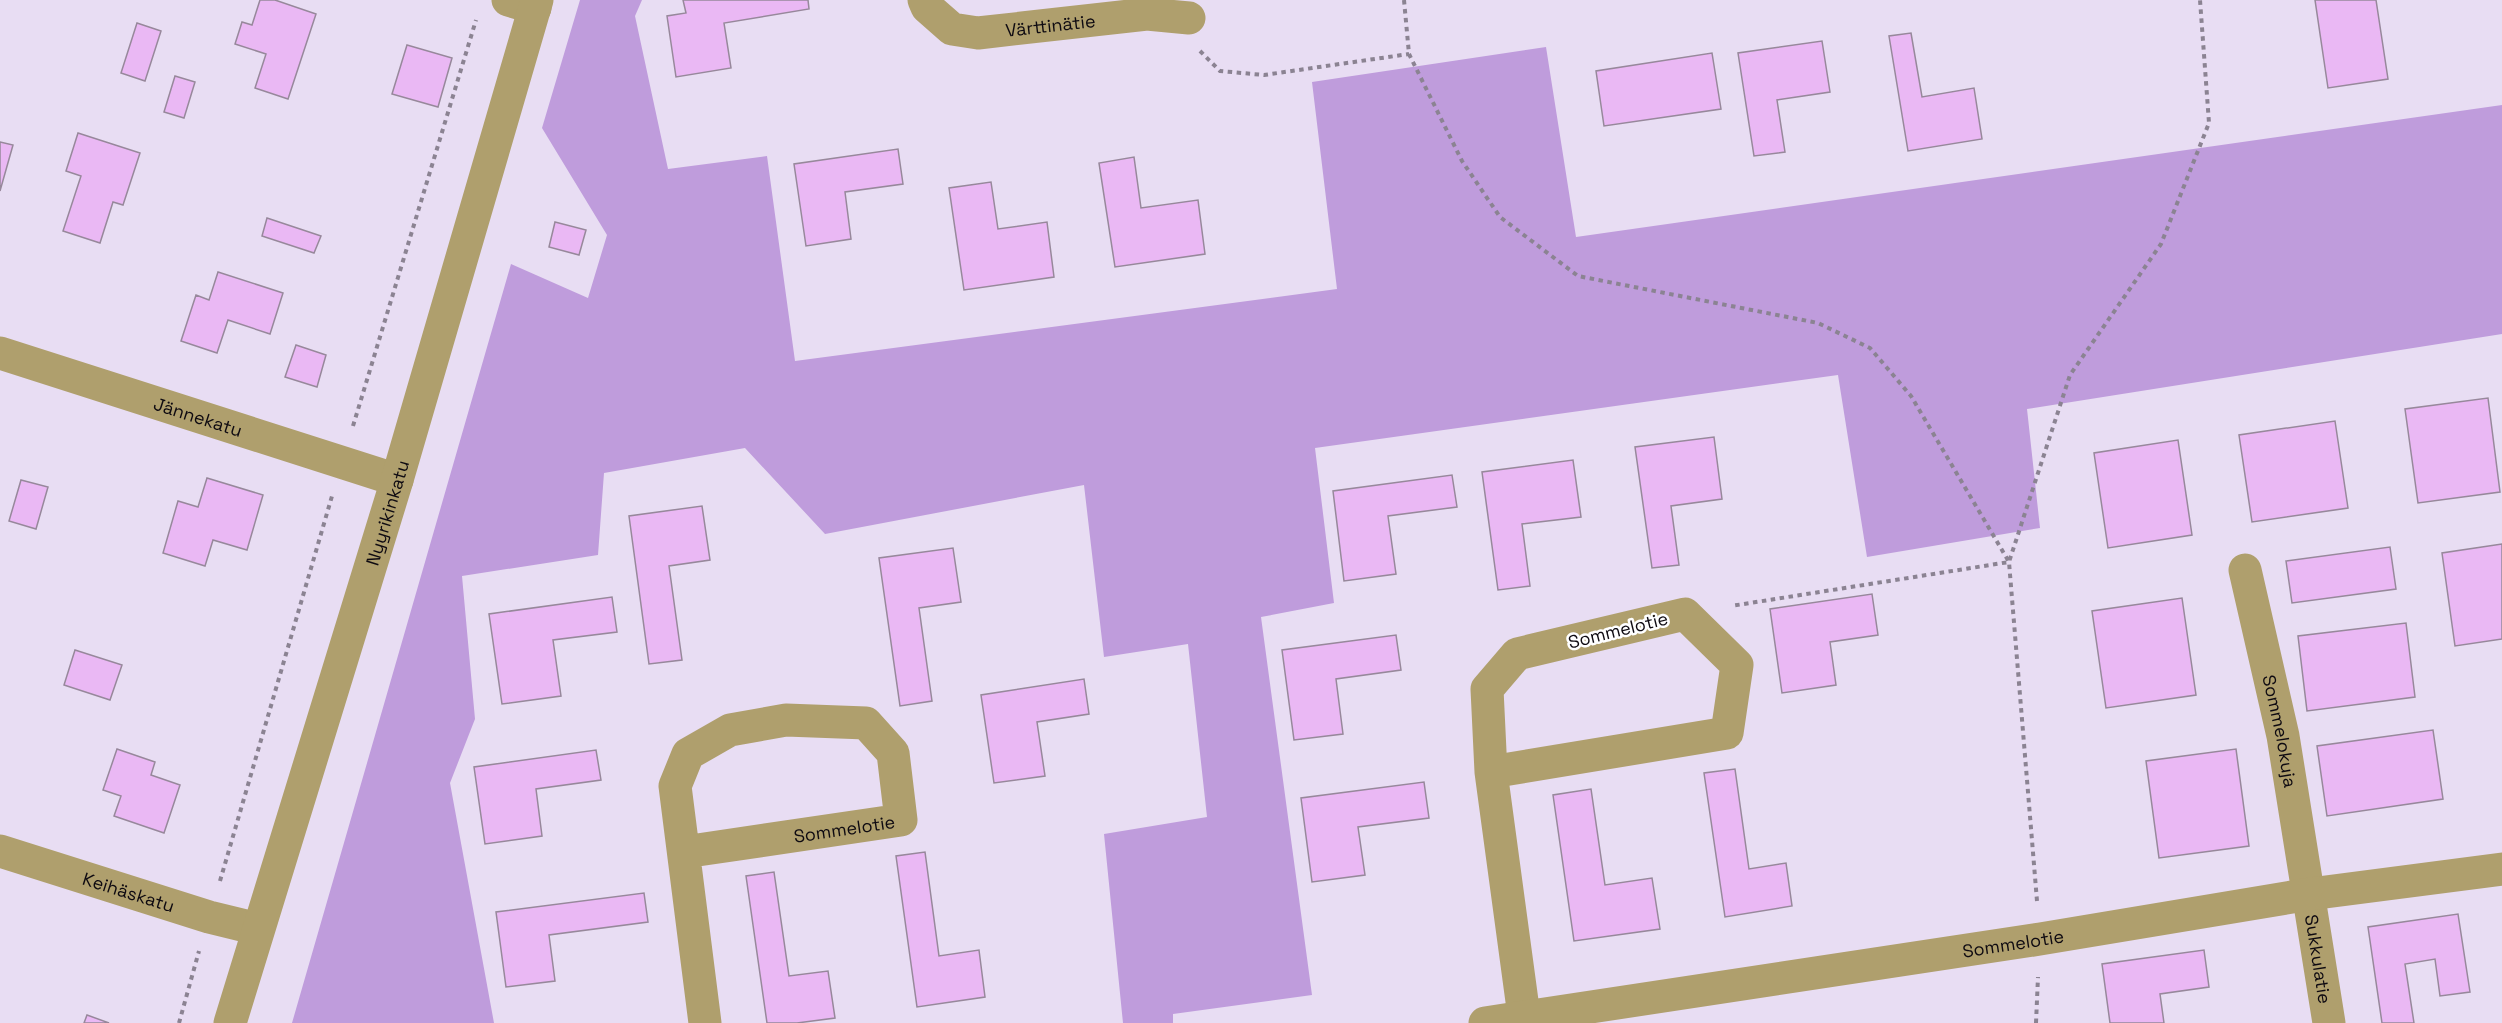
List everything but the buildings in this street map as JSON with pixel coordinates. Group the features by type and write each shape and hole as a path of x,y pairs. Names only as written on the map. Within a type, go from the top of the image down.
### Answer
{"street":[{"name":"Värttinätie","path":"924,0 927,7 952,29 978,33 1147,14 1189,18"},
{"name":"Nyyrikinkatu","path":"230,1023 397,480 515,5"},
{"name":"Jännekatu","path":"0,353 397,480"},
{"name":"Sommelokuja","path":"2245,570 2283,736 2310,894"},
{"name":"Sommelotie","path":"1491,772 1727,733 1737,665 1685,614 1517,654 1486,689 1491,772 1524,1016"},
{"name":"Sommelotie","path":"684,852 901,820 893,753 866,723 786,720 730,730 688,754 675,786 705,1023"},
{"name":"Keihäskatu","path":"0,851 258,929"},
{"name":"Sommelotie","path":"1485,1023 2040,939 2310,894 2502,868"},
{"name":"Sukkulatie","path":"2310,894 2329,1023"}],"path":[{"path":"1404,0 1409,54 1462,161 1500,217 1578,276 1818,323 1870,348 1911,396 2009,562"},
{"path":"2036,1023 2040,939 2009,562 2070,375 2162,244 2210,123 2200,0"},
{"path":"179,1023 343,461 515,5"},
{"path":"1189,18 1196,47 1220,71 1264,75 1409,54"},
{"path":"1685,614 2009,562"}],"shaded area":[{"path":"580,0 642,0 635,16 668,169 767,156 795,361 1337,289 1312,82 1546,47 1576,237 2502,105 2502,334 2027,409 2040,528 1867,557 1838,375 1315,448 1334,603 1261,617 1312,995 1173,1014 1173,1023 1123,1023 1104,834 1207,817 1188,644 1104,657 1084,485 825,534 745,448 604,473 598,555 462,576 475,719 450,783 494,1023 292,1023 511,264 588,298 607,235 542,128"}]}
